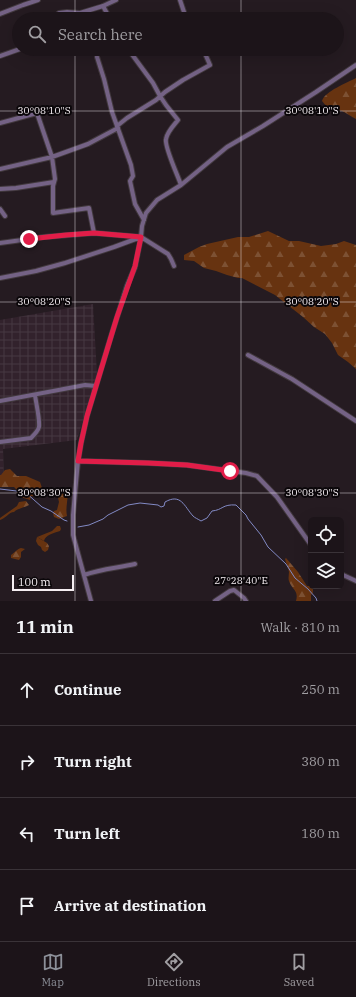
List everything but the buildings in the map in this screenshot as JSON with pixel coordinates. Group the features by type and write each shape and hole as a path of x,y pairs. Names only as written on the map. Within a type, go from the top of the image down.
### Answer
{"street":[{"path":"0,14 38,0"},
{"path":"62,12 80,12 103,6 116,0"},
{"path":"180,0 184,12"},
{"path":"103,6 106,12"},
{"path":"0,56 12,52"},
{"path":"132,56 154,83 160,96 178,120 166,137 166,146 181,185"},
{"path":"0,169 52,157 88,144 118,127 183,80 210,64 206,56"},
{"path":"97,57 104,78 112,112 131,165 132,176 130,181 135,204 144,220"},
{"path":"91,601 73,535 73,515 78,461 87,416 125,292 135,266 142,226 146,213 157,200 181,185 227,147 316,92 356,64"},
{"path":"0,123 37,113 52,157 55,179 53,186 53,213 90,208 94,233"},
{"path":"0,189 54,182"},
{"path":"0,209 5,216"},
{"path":"0,244 44,237 94,233 141,237 168,254 174,266"},
{"path":"0,278 36,271 65,263 141,237"},
{"path":"248,356 292,379 356,421"},
{"path":"0,401 85,385 96,386"},
{"path":"0,442 32,438 36,434 39,428 35,395"},
{"path":"78,461 187,465 246,473 257,476 277,497 308,541"},
{"path":"84,575 134,564"},
{"path":"344,575 356,581"},
{"path":"215,601 234,590 246,601"}],"shaded area":[{"path":"93,304 97,374 77,440 3,449 4,484 0,485 0,320"}],"green space":[{"path":"356,78 356,119 342,111 333,109 324,104 322,101 327,94"},
{"path":"268,231 289,241 299,241 321,246 336,244 344,241 356,245 356,369 338,355 332,343 325,334 314,327 275,295 242,278 204,268 194,261 184,260 184,255 207,244 238,237 249,237"},
{"path":"10,469 17,476 26,476 40,482 42,488 39,492 39,496 31,496 30,500 17,496 17,490 14,487 0,487 0,475 5,470"},
{"path":"67,489 67,516 59,519 54,517 53,513 57,510 59,502 57,493 58,491"},
{"path":"26,501 29,505 10,513 0,520 0,518 17,506 19,502"},
{"path":"57,526 60,526 60,531 48,536 44,541 37,537 52,531"},
{"path":"37,537 47,543 49,546 48,550 45,552 42,550 36,541"},
{"path":"21,548 25,549 21,552 21,557 19,560 11,558 11,555"},
{"path":"286,558 298,572 308,586 308,589 313,589 311,601 296,601 297,594 290,584 289,572"}],"waterway":[{"path":"0,489 25,492 42,507 67,521"},
{"path":"78,527 89,525 103,519 128,505 140,503 158,505 161,507 164,506 165,502 170,500 179,500 193,516 201,521 207,518 212,511 228,505 236,505 246,515 268,547 286,564 295,578 308,589 317,601"}],"route":[{"path":"29,239 94,233 141,237 135,266 117,317 87,416 78,461 187,465 230,471"}]}
